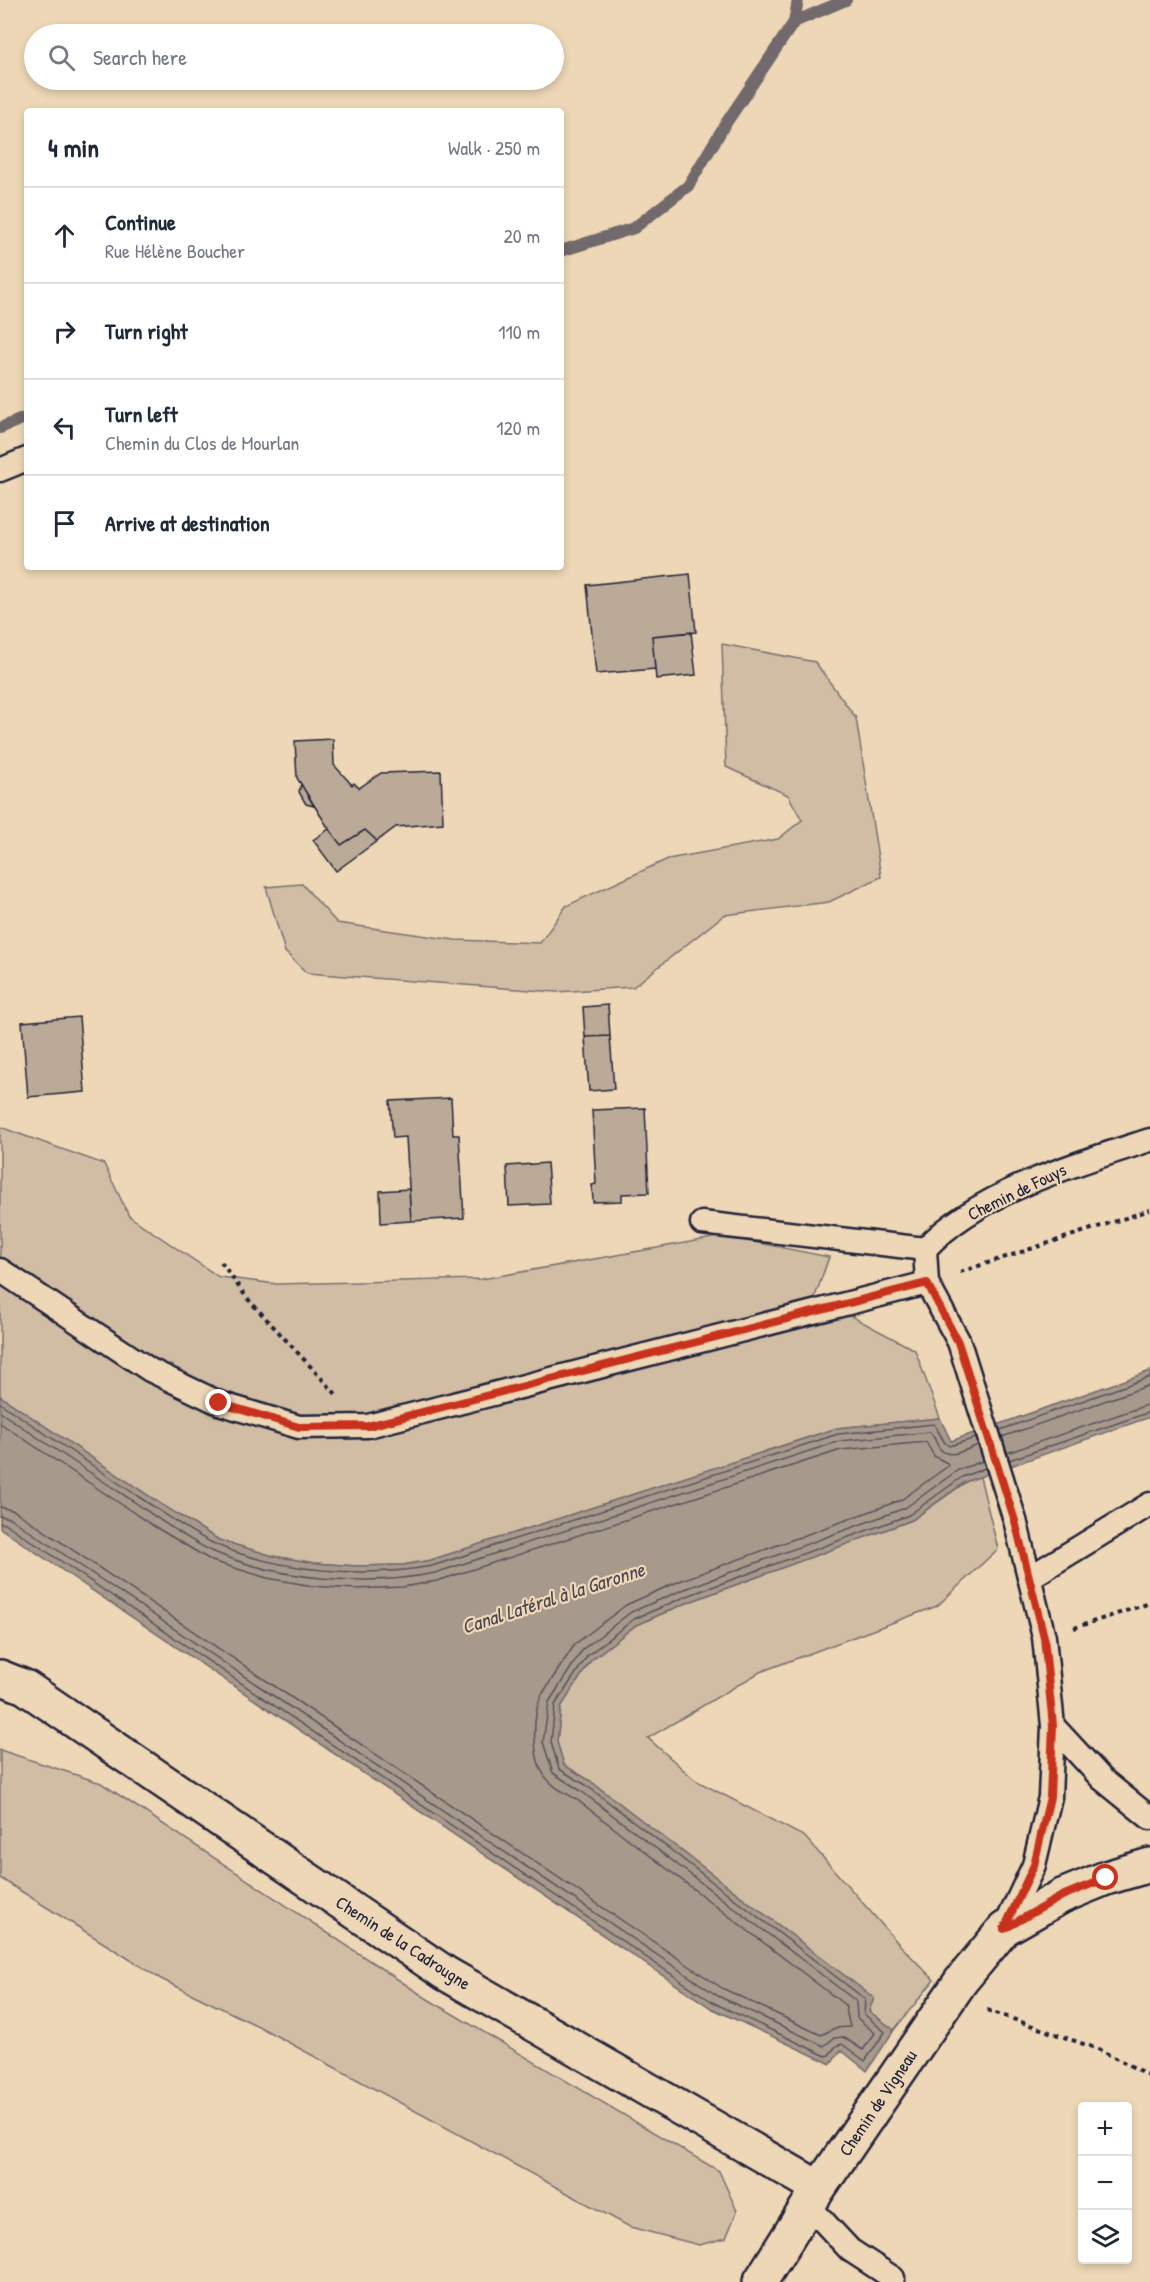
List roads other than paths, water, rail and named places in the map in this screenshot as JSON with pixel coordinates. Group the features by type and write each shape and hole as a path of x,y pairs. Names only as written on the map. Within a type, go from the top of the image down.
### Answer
{"street":[{"name":"Chemin de la Cadrougne","path":"0,1677 25,1687 445,1973 814,2197"},
{"path":"1004,1929 1062,1896 1106,1878 1150,1864"},
{"name":"Chemin de Vigneau","path":"760,2282 814,2197 960,1981 1004,1929"}],"lane":[{"path":"0,470 24,460"},
{"name":"Chemin de Fouys","path":"925,1249 941,1232 981,1207 1033,1181 1054,1171 1150,1140"},
{"path":"702,1223 925,1249 927,1283 958,1342 1015,1521 1044,1637 1053,1726 1050,1797 1034,1865 1004,1929"},
{"path":"0,1270 150,1370 219,1403 299,1427 368,1426 927,1283"},
{"path":"1029,1578 1150,1504"},
{"path":"1053,1726 1102,1779 1150,1818"},
{"path":"814,2197 850,2250 893,2278"}],"water":[{"name":"Canal Latéral à la Garonne","path":"1150,1371 1150,1417 965,1482 912,1520 689,1602 636,1625 591,1660 561,1707 557,1742 564,1765 589,1780 874,1998 869,2011 894,2030 867,2071 841,2050 831,2064 711,2008 0,1528 0,1396 164,1506 219,1540 273,1556 315,1563 356,1566 403,1565 431,1560 837,1428 940,1418 951,1441"}],"waterway":[{"path":"794,22 798,0"},
{"path":"564,250 634,228 688,186 726,123 794,22 846,0"},
{"path":"0,428 24,418"}]}
